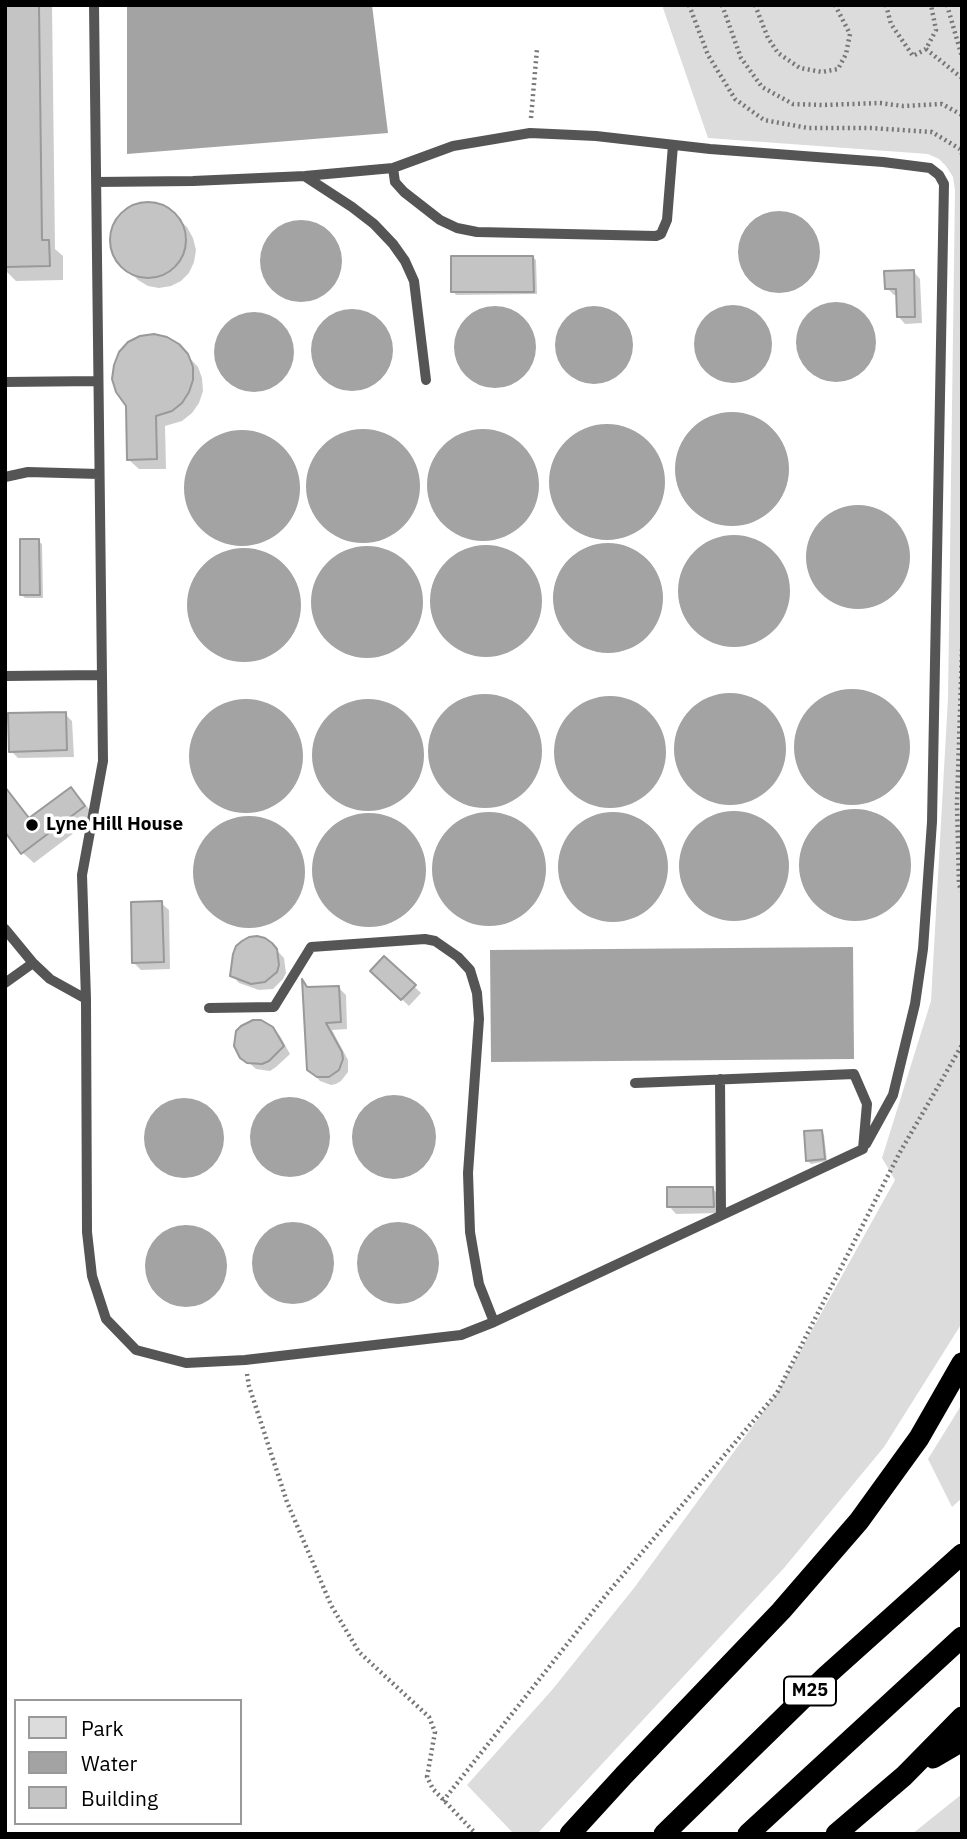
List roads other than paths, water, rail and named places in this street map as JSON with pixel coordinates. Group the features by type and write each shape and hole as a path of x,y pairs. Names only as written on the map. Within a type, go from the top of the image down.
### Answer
{"highway":[{"path":"570,1834 781,1611 859,1521 919,1438 962,1363"},
{"name":"M25","path":"664,1834 826,1676 962,1554"},
{"path":"748,1834 962,1637"},
{"path":"836,1834 904,1776 962,1717"},
{"path":"904,1776 962,1741"}],"lane":[{"path":"94,5 101,675 103,761 82,875 86,999 87,1232 92,1276 106,1319 136,1350 186,1363 245,1360 461,1335 863,1149 893,1094 915,1004 923,949 932,822 944,184 939,175 930,168 883,162 596,136 530,133 453,146 393,168 305,176 193,181 96,181"},
{"path":"393,168 395,182 404,192 440,220 457,228 477,232 656,236 661,234 667,220 673,145"},
{"path":"305,176 374,224 405,261 414,281 426,380"},
{"path":"5,382 98,381"},
{"path":"5,477 27,472 99,474"},
{"path":"5,676 101,675"},
{"path":"5,929 50,979 86,999"},
{"path":"209,1008 274,1007 312,947 425,939 445,946 470,970 477,993 478,1031 468,1173 470,1232 479,1284 494,1322"},
{"path":"5,983 33,963"},
{"path":"635,1083 854,1074 867,1104 863,1149"},
{"path":"720,1079 721,1214"}],"water":[{"path":"127,5 372,5 388,133 127,154"},
{"path":"779,211 795,214 808,223 817,236 820,252 817,268 808,281 795,290 779,293 763,290 750,281 741,268 738,252 741,236 750,223 763,214"},
{"path":"301,220 317,223 330,232 339,245 342,261 339,277 330,290 317,299 301,302 285,299 272,290 263,277 260,261 263,245 272,232 285,223"},
{"path":"836,302 851,305 864,314 873,327 876,342 873,357 864,370 851,379 836,382 821,379 808,370 799,357 796,342 799,327 808,314 821,305"},
{"path":"725,305 741,305 755,311 766,322 772,336 772,352 766,366 755,377 741,383 725,383 711,377 700,366 694,352 694,336 700,322 711,311"},
{"path":"495,306 511,309 524,318 533,331 536,347 533,363 524,376 511,385 495,388 479,385 466,376 457,363 454,347 457,331 466,318 479,309"},
{"path":"586,306 602,306 616,312 627,323 633,337 633,353 627,367 616,378 602,384 586,384 572,378 561,367 555,353 555,337 561,323 572,312"},
{"path":"352,309 368,313 381,321 389,334 393,350 389,366 381,379 368,387 352,391 336,387 323,379 315,366 311,350 315,334 323,321 336,313"},
{"path":"254,312 269,315 282,324 291,337 294,352 291,367 282,380 269,389 254,392 239,389 226,380 217,367 214,352 217,337 226,324 239,315"},
{"path":"732,412 754,417 772,429 784,447 789,469 784,491 772,509 754,521 732,526 710,521 692,509 680,491 675,469 680,447 692,429 710,417"},
{"path":"607,424 629,429 648,441 660,460 665,482 660,504 648,523 629,535 607,540 585,535 566,523 554,504 549,482 554,460 566,441 585,429"},
{"path":"363,429 385,433 403,446 416,464 420,486 416,508 403,526 385,539 363,543 341,539 323,526 310,508 306,486 310,464 323,446 341,433"},
{"path":"483,429 505,433 523,445 535,463 539,485 535,507 523,525 505,537 483,541 461,537 443,525 431,507 427,485 431,463 443,445 461,433"},
{"path":"242,430 264,435 283,447 295,466 300,488 295,510 283,529 264,541 242,546 220,541 201,529 189,510 184,488 189,466 201,447 220,435"},
{"path":"858,505 878,509 895,520 906,537 910,557 906,577 895,594 878,605 858,609 838,605 821,594 810,577 806,557 810,537 821,520 838,509"},
{"path":"734,535 755,539 774,551 786,570 790,591 786,612 774,631 755,643 734,647 713,643 694,631 682,612 678,591 682,570 694,551 713,539"},
{"path":"608,543 629,547 647,559 659,577 663,598 659,619 647,637 629,649 608,653 587,649 569,637 557,619 553,598 557,577 569,559 587,547"},
{"path":"486,545 508,549 526,561 538,579 542,601 538,623 526,641 508,653 486,657 464,653 446,641 434,623 430,601 434,579 446,561 464,549"},
{"path":"367,546 388,550 407,562 419,581 423,602 419,623 407,642 388,654 367,658 346,654 327,642 315,623 311,602 315,581 327,562 346,550"},
{"path":"244,548 266,553 284,565 296,583 301,605 296,627 284,645 266,657 244,662 222,657 204,645 192,627 187,605 192,583 204,565 222,553"},
{"path":"852,689 874,694 893,706 905,725 910,747 905,769 893,788 874,800 852,805 830,800 811,788 799,769 794,747 799,725 811,706 830,694"},
{"path":"730,693 752,697 770,709 782,727 786,749 782,771 770,789 752,801 730,805 708,801 690,789 678,771 674,749 678,727 690,709 708,697"},
{"path":"485,694 507,698 526,710 538,729 542,751 538,773 526,792 507,804 485,808 463,804 444,792 432,773 428,751 432,729 444,710 463,698"},
{"path":"610,696 631,700 650,712 662,731 666,752 662,773 650,792 631,804 610,808 589,804 570,792 558,773 554,752 558,731 570,712 589,700"},
{"path":"246,699 268,703 286,716 299,734 303,756 299,778 286,796 268,809 246,813 224,809 206,796 193,778 189,756 193,734 206,716 224,703"},
{"path":"368,699 390,703 408,715 420,733 424,755 420,777 408,795 390,807 368,811 346,807 328,795 316,777 312,755 316,733 328,715 346,703"},
{"path":"855,809 876,813 895,825 907,844 911,865 907,886 895,905 876,917 855,921 834,917 815,905 803,886 799,865 803,844 815,825 834,813"},
{"path":"734,811 755,815 773,827 785,845 789,866 785,887 773,905 755,917 734,921 713,917 695,905 683,887 679,866 683,845 695,827 713,815"},
{"path":"489,812 511,816 529,829 542,847 546,869 542,891 529,909 511,922 489,926 467,922 449,909 436,891 432,869 436,847 449,829 467,816"},
{"path":"613,812 634,816 652,828 664,846 668,867 664,888 652,906 634,918 613,922 592,918 574,906 562,888 558,867 562,846 574,828 592,816"},
{"path":"369,813 391,817 409,830 422,848 426,870 422,892 409,910 391,923 369,927 347,923 329,910 316,892 312,870 316,848 329,830 347,817"},
{"path":"249,816 270,820 288,833 301,851 305,872 301,893 288,911 270,924 249,928 228,924 210,911 197,893 193,872 197,851 210,833 228,820"},
{"path":"853,947 854,1059 491,1062 490,950"},
{"path":"394,1095 410,1098 424,1107 433,1121 436,1137 433,1153 424,1167 410,1176 394,1179 378,1176 364,1167 355,1153 352,1137 355,1121 364,1107 378,1098"},
{"path":"290,1097 305,1100 318,1109 327,1122 330,1137 327,1152 318,1165 305,1174 290,1177 275,1174 262,1165 253,1152 250,1137 253,1122 262,1109 275,1100"},
{"path":"184,1098 199,1101 212,1110 221,1123 224,1138 221,1153 212,1166 199,1175 184,1178 169,1175 156,1166 147,1153 144,1138 147,1123 156,1110 169,1101"},
{"path":"293,1222 309,1225 322,1234 331,1247 334,1263 331,1279 322,1292 309,1301 293,1304 277,1301 264,1292 255,1279 252,1263 255,1247 264,1234 277,1225"},
{"path":"398,1222 414,1225 427,1234 436,1247 439,1263 436,1279 427,1292 414,1301 398,1304 382,1301 369,1292 360,1279 357,1263 360,1247 369,1234 382,1225"},
{"path":"178,1225 194,1225 209,1232 220,1243 227,1258 224,1282 215,1295 194,1307 178,1307 163,1300 152,1289 145,1274 145,1258 152,1243 163,1232"}],"place":[{"name":"Lyne Hill House","path":"32,825"}]}
